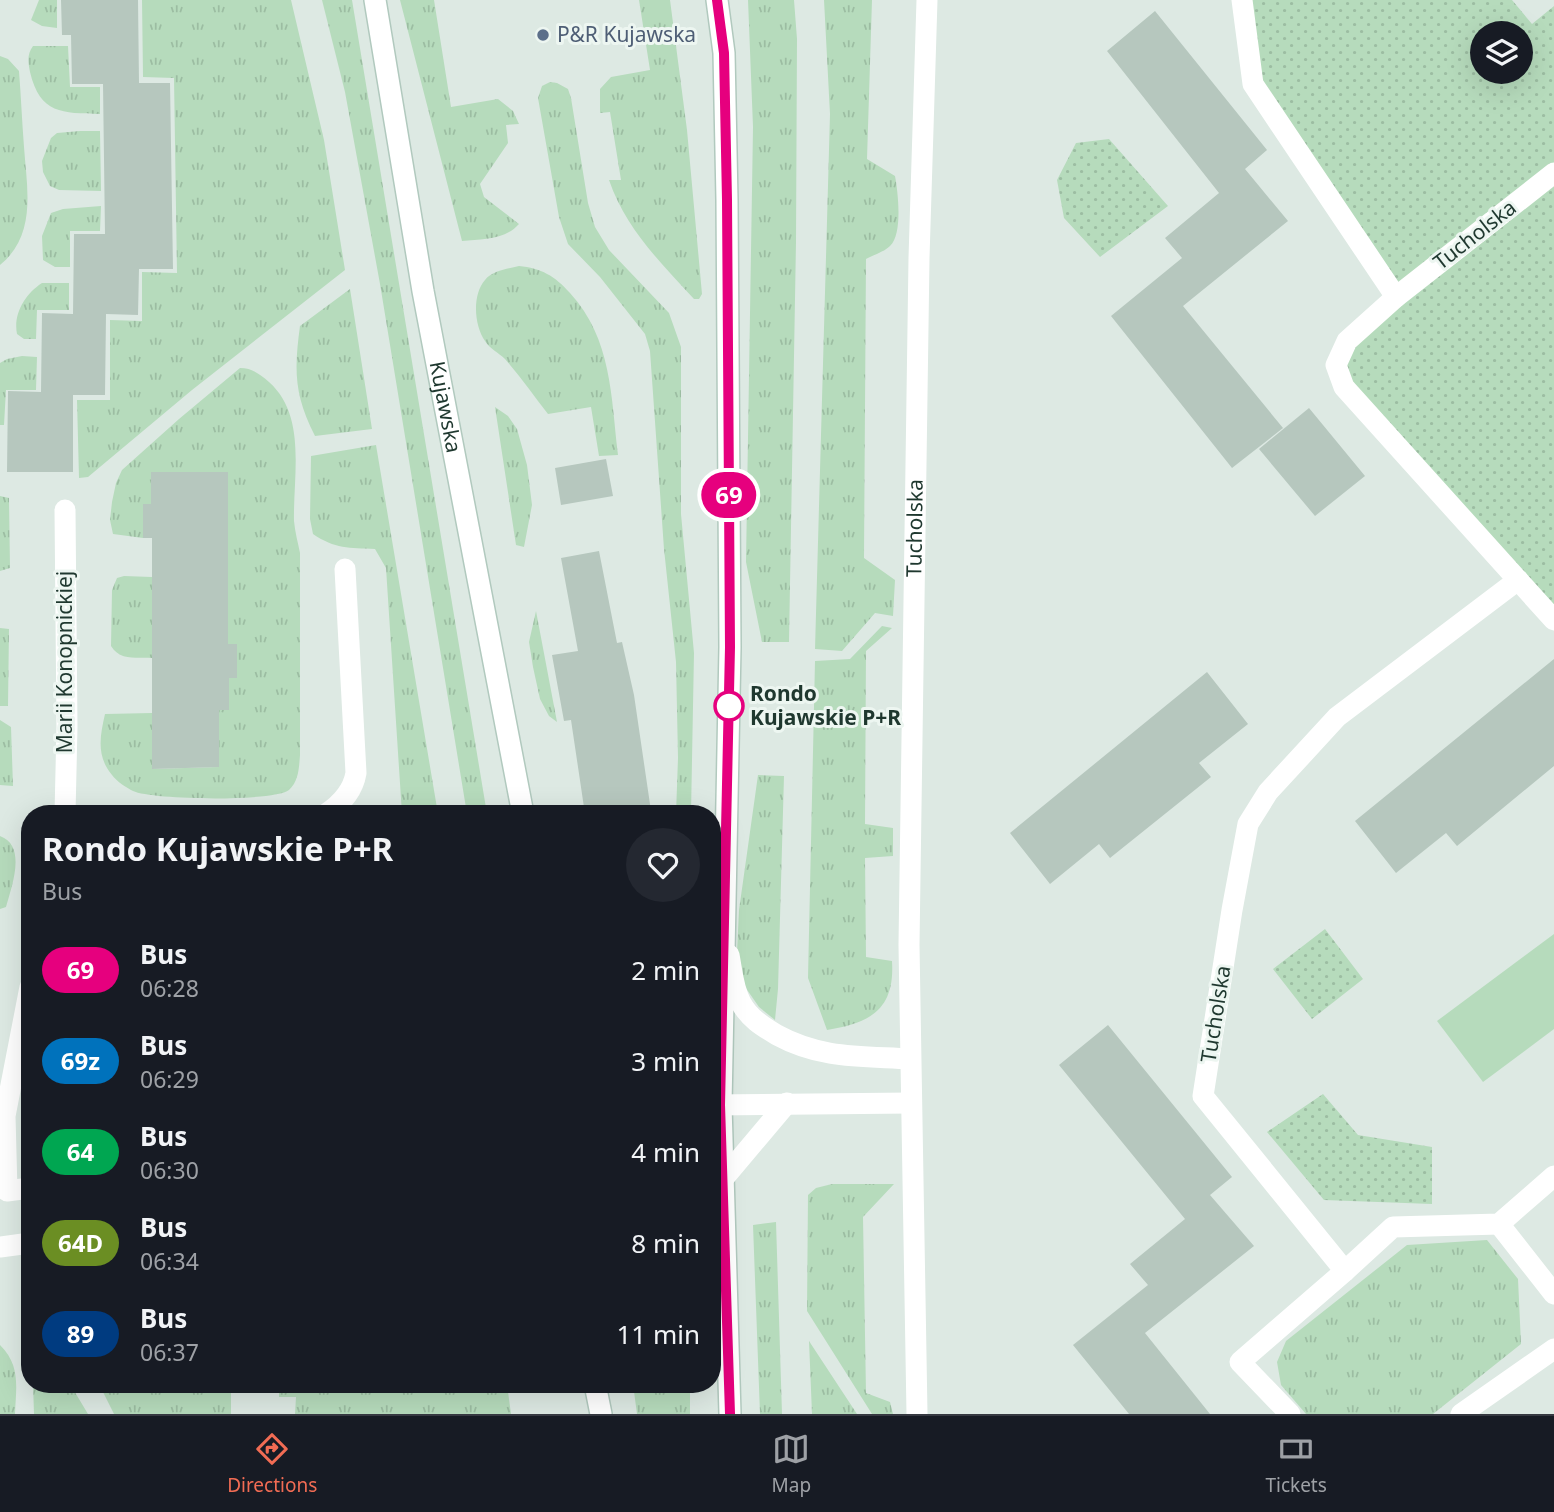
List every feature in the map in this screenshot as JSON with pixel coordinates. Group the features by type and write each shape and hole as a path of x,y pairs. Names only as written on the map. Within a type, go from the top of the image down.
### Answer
{"street":[{"name":"Kujawska","path":"375,0 423,291 521,805"},
{"path":"717,0 724,53 730,647 721,995"},
{"name":"Tucholska","path":"917,1414 909,945 919,258 927,0"},
{"path":"1242,0 1254,84 1396,297"},
{"name":"Tucholska","path":"1554,173 1396,297 1347,341 1336,365 1344,387 1554,620"},
{"name":"Marii Konopnickiej","path":"65,510 65,805"},
{"path":"336,805 355,783 356,773 345,569"},
{"name":"Tucholska","path":"1345,1271 1203,1096 1248,824 1268,792 1337,716 1518,580"},
{"path":"724,929 739,1000 748,1014 762,1027 802,1048 818,1052 910,1059"},
{"path":"21,1033 5,1116 7,1191 21,1189"},
{"path":"723,1179 788,1103"},
{"path":"721,1105 911,1103"},
{"path":"721,1158 730,1414"},
{"path":"1290,1414 1240,1363 1393,1227 1499,1224 1554,1176"},
{"path":"1499,1224 1554,1294"},
{"path":"0,1247 21,1244"},
{"path":"1461,1414 1554,1349"},
{"path":"597,1393 601,1414"}],"green space":[{"path":"39,0 57,0 57,28 42,26 31,20"},
{"path":"142,0 291,0 324,140 345,270 192,390 88,477 79,478 77,400 110,400 110,320 142,321 142,272 177,273 174,78 143,77"},
{"path":"322,0 352,0 486,805 466,805 380,284 345,92"},
{"path":"400,0 434,0 451,107 498,99 513,111 519,124 506,125 508,143 480,184 484,197 519,224 507,233 493,238 462,241"},
{"path":"639,0 670,0 687,130 702,294 699,299 694,299 645,244 616,198 609,180 621,180 610,112 600,113 600,89 611,77 650,70"},
{"path":"748,0 794,0 797,39 789,642 762,642 746,562 753,127"},
{"path":"824,0 872,0 867,159 895,176 898,212 897,232 890,246 866,259 864,558 895,580 893,616 875,613 842,651 815,649 830,114"},
{"path":"1242,0 1512,0 1530,21 1470,21 1470,84 1533,84 1533,23 1554,6 1554,620 1336,365 1396,296 1253,84"},
{"path":"33,46 68,46 70,87 100,87 100,114 74,113 54,108 40,96 34,86 28,58"},
{"path":"0,56 8,59 19,71 27,210 20,240 0,265"},
{"path":"550,82 568,89 588,203 595,227 609,250 669,313 681,347 681,514 694,653 691,805 676,805 676,662 664,549 650,351 645,334 600,277 568,244 559,217 538,98 542,86"},
{"path":"100,131 101,191 59,190 50,186 43,172 42,161 51,138 57,133"},
{"path":"1109,139 1168,206 1100,257 1064,218 1057,180 1076,143"},
{"path":"101,206 100,231 70,231 70,267 55,267 43,260 42,236 51,213 63,209"},
{"path":"519,266 541,271 559,282 584,311 594,329 602,349 611,390 618,455 599,456 591,407 548,414 511,366 489,346 481,334 476,302 481,286 492,274"},
{"path":"42,283 69,283 69,310 37,310 36,339 24,339 17,334 19,312 30,293"},
{"path":"350,289 372,429 315,436 303,408 297,382 300,326"},
{"path":"22,356 37,357 36,390 6,390 4,425 0,425 0,363"},
{"path":"240,368 256,372 269,382 281,396 293,429 296,466 294,521 300,553 298,774 289,790 278,794 212,798 145,794 122,784 103,761 101,746 105,714 152,713 152,769 219,767 219,710 229,678 237,678 219,644 228,587 228,473 151,472 151,504 143,504 143,538 113,534 110,520 116,483 122,470"},
{"path":"495,407 508,416 517,429 527,465 532,505 524,547 516,545"},
{"path":"376,445 436,805 401,805 386,568 375,549 335,545 313,534 310,519 311,456"},
{"path":"0,496 9,498 10,568 0,571"},
{"path":"152,577 152,658 124,656 111,646 112,590 117,578"},
{"path":"536,611 557,722 549,716 540,699 533,667 529,642"},
{"path":"882,626 892,628 866,651 865,824 893,828 893,856 865,858 866,957 892,961 892,977 889,991 877,1011 856,1023 827,1030 808,978 815,661 850,659"},
{"path":"0,628 9,629 8,706 0,706"},
{"path":"0,720 11,727 13,786 0,785"},
{"path":"758,775 784,776 775,1020 759,1007 743,984 737,952 739,910"},
{"path":"0,836 13,848 15,867 6,907 0,909"},
{"path":"1325,929 1363,979 1312,1019 1273,969"},
{"path":"1554,934 1554,1029 1483,1082 1437,1021"},
{"path":"1323,1094 1358,1135 1432,1147 1432,1204 1324,1200 1267,1132"},
{"path":"832,1184 894,1184 863,1217 866,1393 890,1402 893,1414 872,1414 807,1311 808,1195 816,1188"},
{"path":"776,1222 782,1414 760,1414 753,1225"},
{"path":"1487,1240 1518,1279 1521,1344 1433,1414 1306,1414 1281,1385 1277,1362 1286,1341 1407,1245"},
{"path":"809,1341 857,1414 812,1414"},
{"path":"0,1345 11,1361 16,1377 15,1414 0,1414"},
{"path":"33,1393 75,1393 88,1414 34,1414"},
{"path":"104,1393 231,1393 231,1414 114,1414"},
{"path":"279,1393 508,1393 511,1414 295,1414 296,1397 279,1397"},
{"path":"634,1393 690,1393 690,1414 637,1414"}],"building":[{"path":"61,0 138,0 139,83 170,83 173,269 139,269 138,315 106,314 105,395 73,395 73,472 7,472 8,391 41,392 42,313 73,314 74,234 105,234 103,84 72,84 71,35 62,35"},
{"path":"1155,11 1267,150 1245,169 1288,221 1183,306 1283,428 1232,468 1111,316 1182,258 1165,238 1219,193 1107,51"},
{"path":"1309,408 1365,476 1315,516 1259,449"},
{"path":"606,459 613,496 561,505 555,468"},
{"path":"151,472 228,472 228,644 237,644 237,678 229,678 229,710 219,710 219,767 152,769 152,538 143,538 143,504 151,504"},
{"path":"599,551 617,643 622,642 634,695 650,805 584,805 571,720 564,721 552,655 578,651 561,558"},
{"path":"1554,659 1554,766 1457,846 1446,833 1396,873 1355,821"},
{"path":"1207,672 1248,724 1199,763 1211,777 1110,858 1099,844 1050,884 1010,833"},
{"path":"1108,1025 1232,1177 1210,1195 1254,1246 1145,1333 1210,1414 1129,1414 1073,1345 1148,1285 1130,1264 1185,1219 1059,1065"}],"bus line":[{"name":"69","path":"717,0 724,53 727,200 730,647 721,1059"},
{"name":"69","path":"721,1132 730,1414"}],"place":[{"name":"P&R Kujawska","path":"543,35"},
{"name":"Rondo Kujawskie P+R","path":"729,706"}]}
